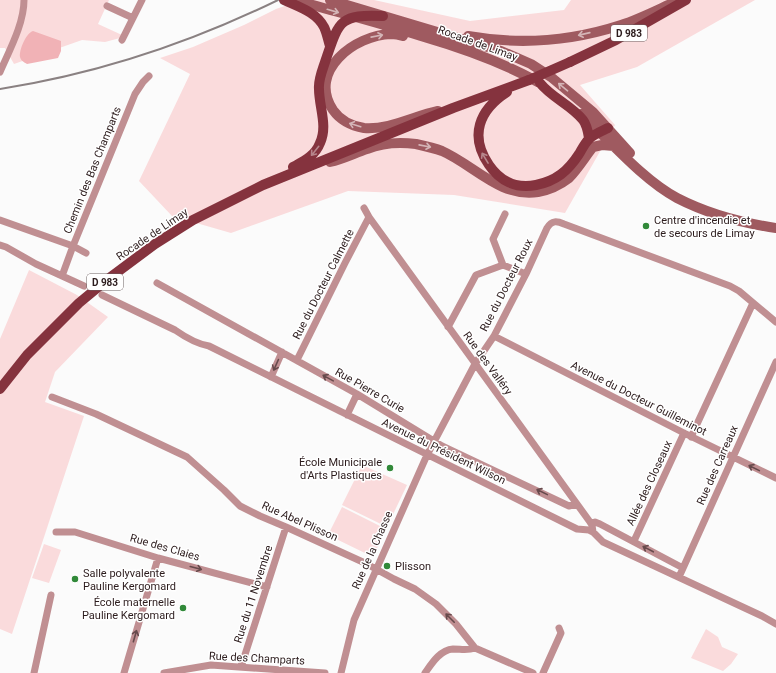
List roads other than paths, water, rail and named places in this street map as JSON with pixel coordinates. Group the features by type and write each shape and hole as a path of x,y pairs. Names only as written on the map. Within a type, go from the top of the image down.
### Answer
{"main road":[{"path":"284,0 308,11 317,17 324,28 330,46"},
{"name":"Rocade de Limay","path":"295,0 452,45 508,66 540,83 573,106 604,130 650,172 676,189 728,217"},
{"name":"Rocade de Limay","path":"330,0 501,51 531,64 551,77 593,112 614,146 650,179 677,197 716,215 756,225 776,228"},
{"path":"406,22 494,40 550,40 566,38 622,25 680,0"},
{"name":"D 983","path":"263,185 453,108 526,81 570,62 616,40 686,0"},
{"path":"263,185 308,159 317,150 320,144 324,130 319,80 330,46 338,28 353,16 383,16"},
{"path":"452,45 392,34 373,37 357,43 336,60 328,74 326,88 327,98 335,113 349,124 363,128 394,124 422,114 453,108"},
{"path":"526,81 492,103 484,116 479,130 481,151 498,176 505,182 522,186 536,185 551,181 563,174 604,130"},
{"path":"305,168 334,162 369,148 386,144 414,144 431,147 444,152 482,176 509,190 522,193 544,191 557,186 569,178 591,143 588,130 583,121 545,90 540,83"},
{"path":"591,143 614,146"},
{"name":"Rocade de Limay","path":"0,389 27,356 79,303 108,279 155,244 193,220 263,185"}],"street":[{"path":"0,72 21,20 24,9 24,0"},
{"path":"122,40 142,0"},
{"path":"107,6 133,18"},
{"name":"Chemin des Bas Champarts","path":"62,276 135,94 149,76"},
{"name":"Rue des Valléry","path":"364,208 475,364 592,524 593,532"},
{"path":"503,265 493,238 505,214"},
{"name":"Rue du Docteur Calmette","path":"297,360 369,217"},
{"path":"0,220 73,246 86,253"},
{"name":"Rue du Docteur Roux","path":"434,440 475,364 494,336 551,223 556,222 564,224 730,286 753,302"},
{"path":"0,245 29,261 84,286"},
{"path":"448,326 476,275 503,265 526,274"},
{"name":"Rue Pierre Curie","path":"157,283 357,394 442,446 569,506 577,504"},
{"name":"Avenue du Président Wilson","path":"102,295 175,330 201,345 209,346 266,374 578,529 590,530 603,542 762,616 776,624"},
{"path":"691,437 753,302 776,322"},
{"name":"Avenue du Docteur Guilleminot","path":"494,336 691,437 776,478"},
{"path":"271,377 282,352"},
{"name":"Rue des Carreaux","path":"679,577 776,362"},
{"path":"347,415 357,394"},
{"name":"Rue Abel Plisson","path":"52,397 96,414 187,457 240,506 376,568 415,589 436,604 456,624 475,648 534,673"},
{"name":"Allée des Closeaux","path":"634,541 684,433"},
{"name":"Rue de la Chasse","path":"341,673 354,620 434,440"},
{"path":"592,524 600,524 683,568"},
{"name":"Rue du 11 Novembre","path":"241,667 286,527"},
{"name":"Rue des Claies","path":"56,532 74,532 158,558 267,587"},
{"path":"124,673 158,558"},
{"path":"34,673 51,595"},
{"path":"543,673 560,633 559,628"},
{"path":"425,673 434,659 442,653 451,649 467,650 475,648"},
{"name":"Rue des Champarts","path":"164,673 211,665 325,673"}],"railway":[{"path":"0,89 72,75 142,55 211,30 278,0"}],"place":[{"name":"Centre d'incendie et de secours de Limay","path":"646,226"},
{"name":"École Municipale d'Arts Plastiques","path":"390,468"},
{"name":"Plisson","path":"387,566"},
{"name":"Salle polyvalente Pauline Kergomard","path":"75,579"},
{"name":"École maternelle Pauline Kergomard","path":"183,608"}]}
